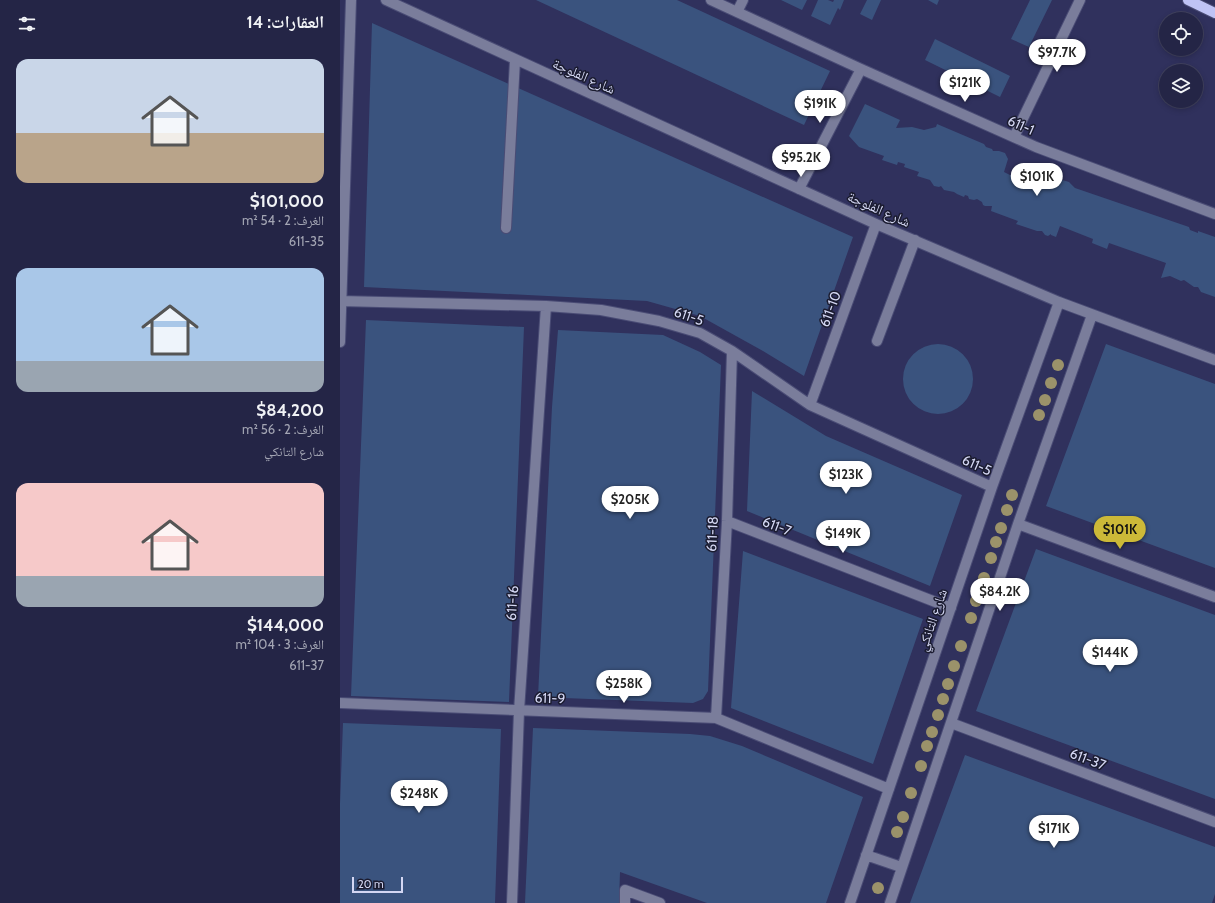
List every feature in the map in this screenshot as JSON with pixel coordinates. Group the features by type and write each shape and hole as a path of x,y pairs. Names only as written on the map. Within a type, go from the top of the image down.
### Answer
{"main road":[{"path":"1188,0 1215,13"}],"street":[{"path":"340,342 341,251 351,0"},
{"name":"شارع الفلوجة","path":"386,0 876,224 1092,315 1215,360"},
{"name":"611-1","path":"711,0 860,69 1036,147 1215,214"},
{"path":"737,12 743,0"},
{"path":"1014,137 1080,0"},
{"path":"506,228 516,60"},
{"path":"799,189 860,69"},
{"name":"611-10","path":"810,405 876,224"},
{"path":"878,341 915,240"},
{"name":"611-5","path":"341,301 546,306 601,310 659,321 700,333 732,351 810,405 992,487"},
{"name":"شارع التانكي","path":"850,903 992,487 1060,302"},
{"name":"611-16","path":"512,903 519,711 546,306"},
{"path":"890,903 1018,524 1092,315"},
{"name":"611-18","path":"716,718 727,521 732,351"},
{"name":"611-7","path":"727,521 951,608"},
{"path":"1018,524 1215,597"},
{"name":"611-9","path":"340,703 716,718 889,789"},
{"name":"611-37","path":"951,722 1215,822"},
{"path":"866,855 901,867"},
{"path":"625,903 625,890 660,903"}],"building":[{"path":"536,0 677,0 830,71 804,125"},
{"path":"781,0 807,0 802,10"},
{"path":"818,0 828,0 833,2 834,0 844,0 840,10 838,8 830,25 811,16"},
{"path":"867,0 881,0 872,20 860,14"},
{"path":"928,0 939,0 937,5"},
{"path":"1030,0 1052,0 1029,47 1011,39"},
{"path":"372,23 853,237 804,376 700,316 647,301 364,287"},
{"path":"935,39 1010,76 1000,97 925,60"},
{"path":"865,104 900,120 896,128 912,127 924,130 936,127 937,124 984,144 993,151 1005,153 1008,159 1004,172 1010,175 1021,174 1024,182 1033,180 1037,172 1043,174 1044,177 1069,182 1075,188 1189,227 1190,230 1198,233 1198,231 1215,237 1215,297 1201,292 1198,287 1194,287 1184,280 1181,281 1170,276 1161,278 1166,263 1109,243 1107,249 1092,243 1093,239 1060,226 1056,237 1051,234 1048,236 1045,235 1042,231 1037,231 1016,224 1018,221 991,211 992,206 985,206 977,199 969,199 968,196 965,195 964,197 954,192 944,190 941,186 934,186 930,180 917,176 919,172 904,167 905,164 898,162 897,165 882,160 884,156 859,147 849,136"},
{"path":"366,320 524,327 509,702 351,696"},
{"path":"558,330 663,335 700,352 721,365 708,691 703,699 693,703 538,697 552,407"},
{"path":"938,344 951,347 963,354 970,366 973,379 970,392 963,404 951,411 938,414 925,411 913,404 906,392 903,379 906,366 913,354 925,347"},
{"path":"1106,344 1215,384 1215,568 1046,506"},
{"path":"752,391 826,436 962,495 930,586 747,511"},
{"path":"1036,549 1215,615 1215,799 976,711"},
{"path":"743,551 923,619 873,764 731,708"},
{"path":"343,723 501,729 495,903 340,903 340,804"},
{"path":"533,728 710,736 742,746 863,797 826,903 707,903 620,872 619,903 525,903"},
{"path":"965,755 1215,847 1215,894 1212,903 910,903"}]}
